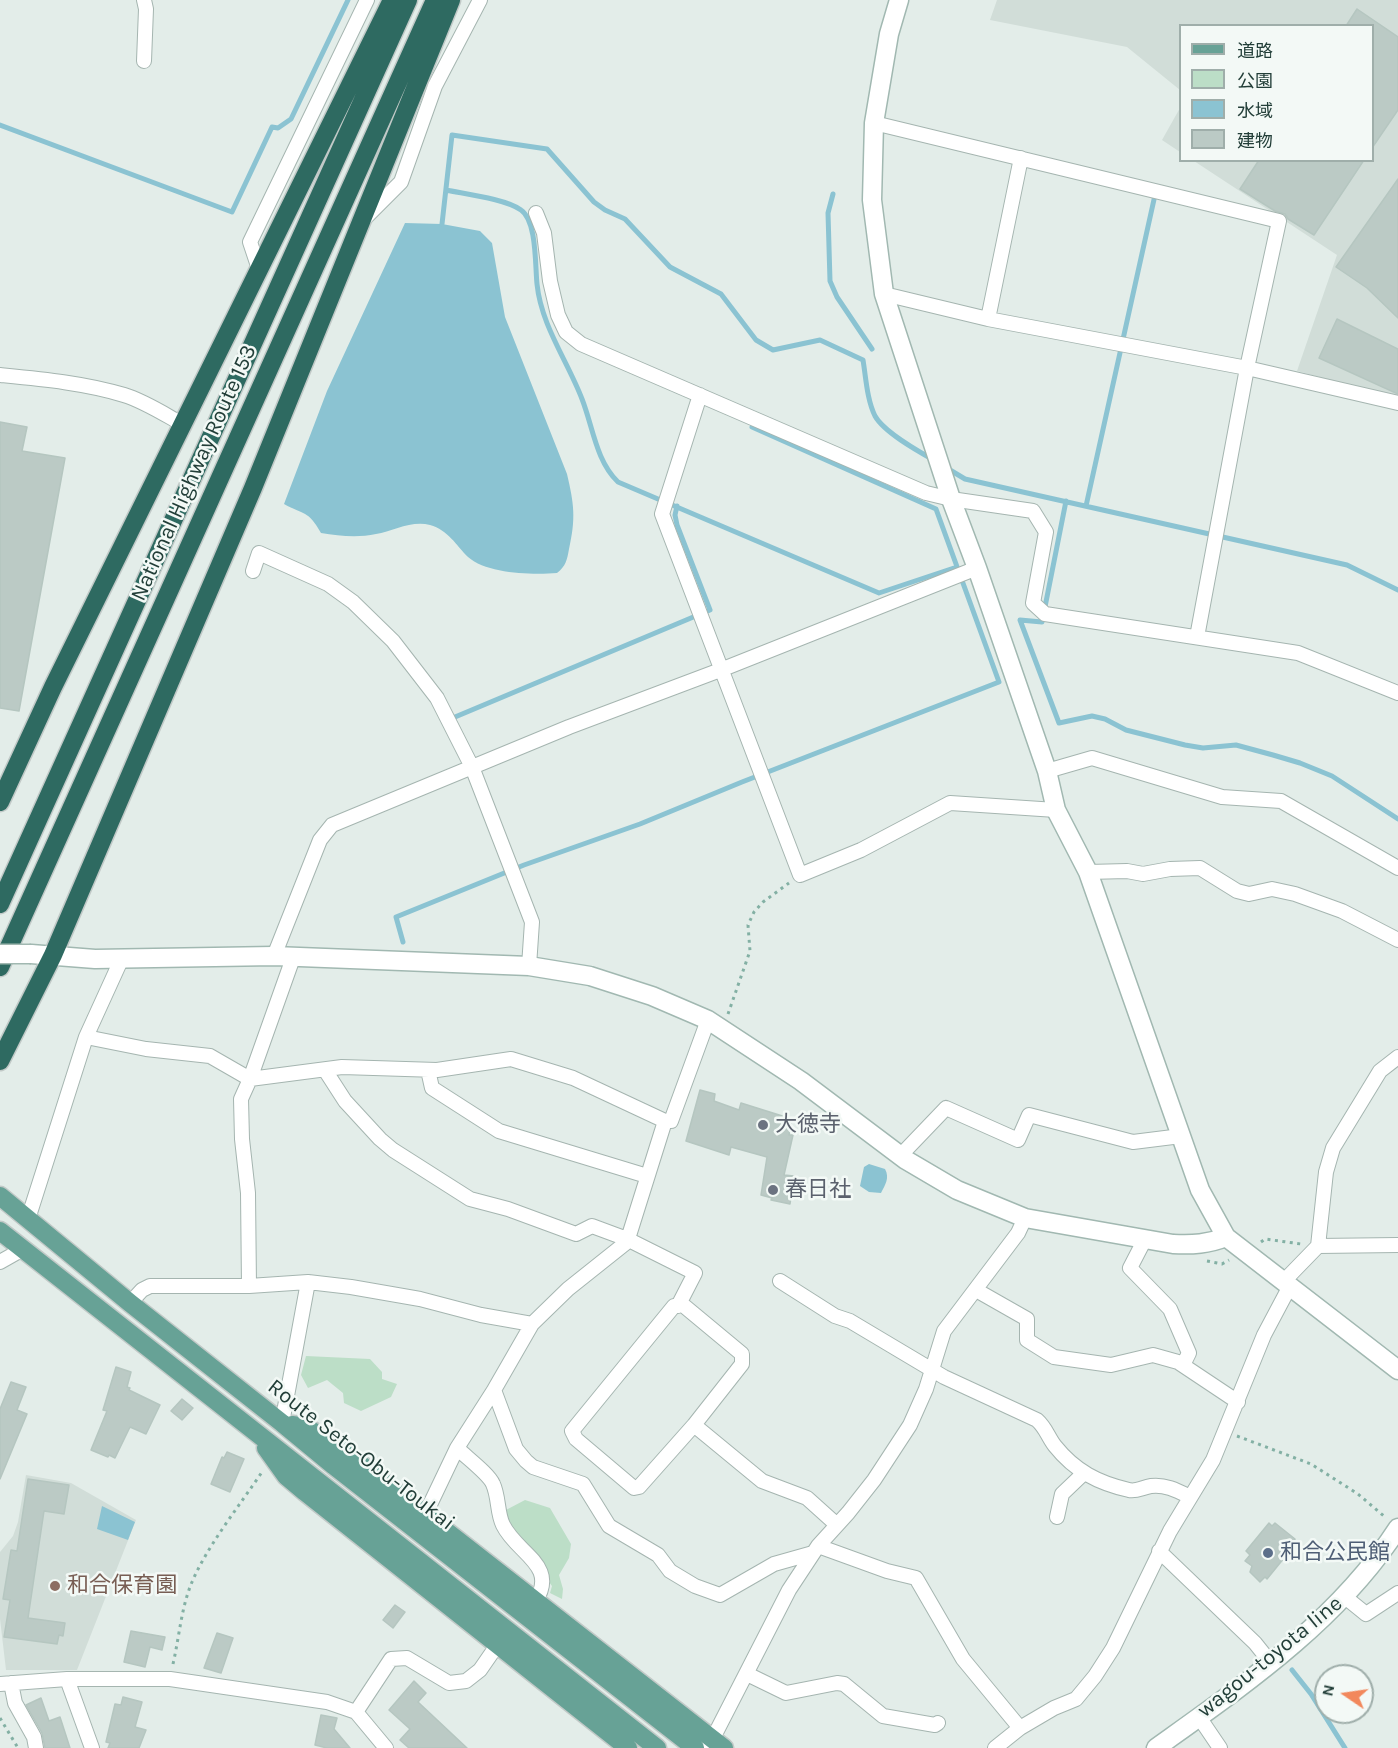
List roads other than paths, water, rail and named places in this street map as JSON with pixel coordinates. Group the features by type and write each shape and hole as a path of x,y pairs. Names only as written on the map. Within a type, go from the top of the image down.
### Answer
{"highway":[{"path":"0,802 53,687 392,0"},
{"name":"National Highway Route 153","path":"0,904 408,0"},
{"name":"National Highway Route 153","path":"0,967 435,0"},
{"path":"0,1061 53,955 253,488 451,0"}],"main road":[{"name":"Route Seto-Obu-Toukai","path":"0,1196 130,1304 695,1748"},
{"name":"Route Seto-Obu-Toukai","path":"0,1231 657,1748"},
{"path":"282,1422 306,1428 341,1449 715,1745"},
{"path":"252,1428 286,1476 628,1748"}],"street":[{"path":"144,0 146,9 144,61"},
{"path":"259,269 250,242 367,0"},
{"path":"362,221 401,182 435,86 480,0"},
{"path":"899,0 889,34 874,123 872,200 884,294 951,499 1047,771 1056,810 1088,872 1200,1190 1226,1237 1398,1370"},
{"path":"874,123 1279,221 1247,368 1197,637"},
{"path":"988,320 1022,158"},
{"path":"536,213 544,232 558,315 566,332 581,344 926,493 951,499 1034,511 1046,532 1033,603 1045,614 1298,653 1398,693"},
{"path":"884,294 988,320 1247,368 1398,403"},
{"path":"0,375 125,395 182,424"},
{"path":"700,395 662,514 800,875 861,850 950,803 1056,810"},
{"path":"253,571 260,553 328,584 353,602 393,641 437,698 472,767 532,922 529,966"},
{"path":"274,956 324,832 332,825 569,727 723,669 977,568"},
{"path":"1047,771 1092,758 1222,797 1281,801 1398,868"},
{"path":"1088,872 1127,871 1143,874 1170,869 1200,868 1237,891 1249,894 1272,889 1295,894 1342,911 1398,940"},
{"path":"0,954 95,959 274,956 529,966 590,976 652,996 715,1025 801,1081 900,1156 957,1190 1025,1218 1195,1245 1210,1243 1226,1237"},
{"path":"28,1219 86,1038 122,958"},
{"path":"249,1286 248,1193 242,1139 241,1099 293,958"},
{"path":"86,1038 146,1049 210,1056 250,1078 359,1067 428,1070 511,1059 573,1078 665,1121 671,1121 686,1077 715,1025"},
{"path":"995,1748 1020,1728 1054,1708 1076,1699 1095,1676 1113,1648 1159,1551 1213,1460 1287,1283 1318,1246 1326,1172 1333,1148 1380,1071 1398,1057"},
{"path":"325,1070 345,1101 380,1139 393,1150 471,1199 508,1209 576,1234 592,1226 627,1239 695,1273 678,1306"},
{"path":"428,1070 432,1088 499,1131 647,1176"},
{"path":"900,1156 946,1108 1018,1140 1029,1116 1133,1142 1181,1136"},
{"path":"425,1515 457,1448 532,1324 568,1289 627,1242 665,1121"},
{"path":"715,1745 789,1590 815,1549 874,1480 910,1425 933,1370 944,1330 1018,1233 1025,1218"},
{"path":"1146,1239 1130,1268 1170,1309 1189,1353 1183,1365"},
{"path":"1318,1246 1398,1245"},
{"path":"0,1262 23,1249"},
{"path":"780,1281 835,1316 850,1321 933,1370 985,1398 1037,1420 1044,1426 1054,1444 1078,1470 1101,1482 1132,1491 1158,1485 1172,1488 1190,1497"},
{"path":"130,1304 142,1290 150,1286 249,1286 308,1282 420,1299 481,1316 532,1324"},
{"path":"282,1422 308,1282"},
{"path":"976,1290 1027,1319 1027,1340 1054,1357 1111,1365 1153,1355 1178,1362 1238,1402"},
{"path":"683,1305 742,1354 742,1364 694,1425 639,1487 634,1488 576,1439 572,1431 674,1306 683,1305"},
{"path":"494,1390 516,1449 526,1461 533,1467 583,1484 609,1526 658,1555 670,1571 695,1586 720,1595 774,1564 815,1549 916,1578 963,1659 1020,1728"},
{"path":"694,1425 762,1481 807,1498 837,1526"},
{"path":"457,1448 493,1482 503,1525 544,1578 542,1592 535,1602"},
{"path":"1057,1517 1062,1494 1084,1473"},
{"name":"wagou-toyota line","path":"1156,1748 1271,1662 1345,1597 1394,1525"},
{"path":"1159,1551 1255,1643 1271,1662"},
{"path":"1345,1597 1366,1614 1398,1593"},
{"path":"356,1712 392,1659 407,1658 448,1683 466,1681 480,1670 498,1644"},
{"path":"747,1674 786,1693 837,1683 844,1684 883,1716 935,1725 939,1723"},
{"path":"36,1748 34,1737 3,1682 170,1678 327,1702 356,1712 386,1748"},
{"path":"67,1679 92,1748"},
{"path":"1199,1717 1220,1748"}],"water":[{"path":"405,223 442,224 480,231 492,243 505,317 567,474 571,494 573,520 568,556 557,573 511,572 476,563 442,530 430,525 409,525 362,536 321,533 309,517 284,504 327,391"},
{"path":"869,1164 885,1169 886,1181 881,1193 869,1192 860,1186 864,1167"},
{"path":"102,1506 135,1522 128,1540 97,1529"}],"waterway":[{"path":"0,125 232,212 272,127 278,128 291,119 348,0"},
{"path":"442,224 452,135 547,149 594,202 625,219 670,267 721,294 756,340 773,350 820,340 863,360 868,396 879,422 909,446 932,459"},
{"path":"446,190 506,203 521,210 526,216 533,234 537,284 549,329 582,399 600,454 618,482 879,593 957,567"},
{"path":"833,194 828,213 830,281 837,297 872,349"},
{"path":"1086,506 1155,195"},
{"path":"403,942 396,917 524,865 640,824 999,682 936,509 752,427"},
{"path":"945,467 965,479 1347,565 1398,590"},
{"path":"1066,501 1042,622 1020,620 1059,723 1092,716 1105,719 1126,730 1185,745 1203,748 1236,745 1273,755 1332,776 1398,819"},
{"path":"455,717 710,610 677,525 675,515 677,506"},
{"path":"1292,1670 1311,1694 1345,1748"}],"place":[{"name":"大徳寺","path":"763,1125"},
{"name":"春日社","path":"773,1190"},
{"name":"和合公民館","path":"1268,1553"},
{"name":"和合保育園","path":"55,1586"}]}
